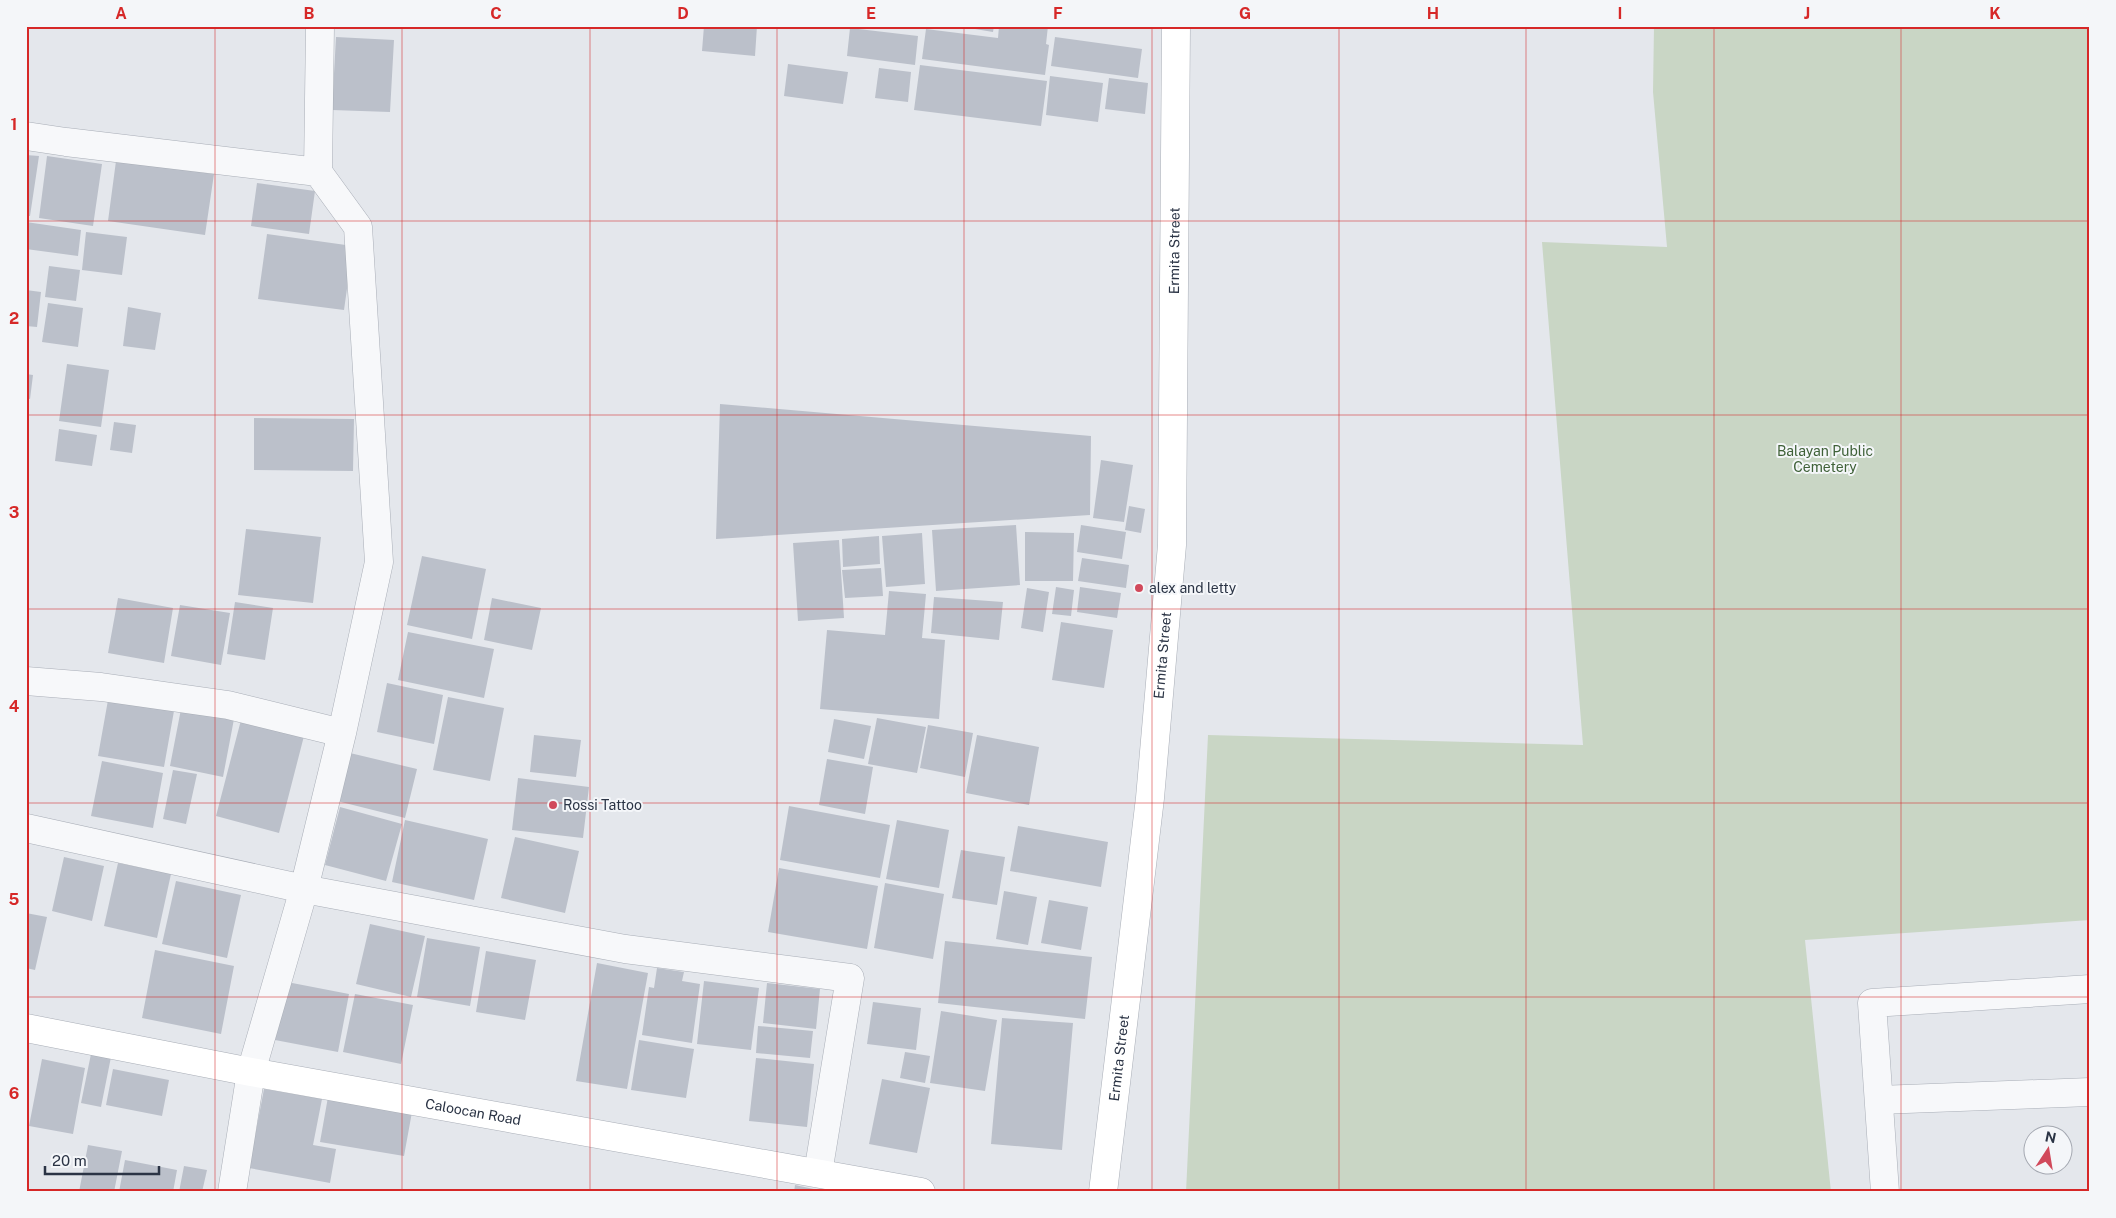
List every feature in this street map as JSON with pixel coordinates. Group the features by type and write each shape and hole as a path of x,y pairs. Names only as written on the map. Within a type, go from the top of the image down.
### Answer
{"main road":[{"name":"Ermita Street","path":"1103,1192 1150,798 1172,545 1176,26"},
{"name":"Caloocan Road","path":"26,1028 251,1072 921,1192"}],"street":[{"path":"232,1192 251,1072 304,889 342,733 379,562 358,228 318,172 320,26"},
{"path":"26,136 318,172"},
{"path":"26,681 101,686 228,705 342,733"},
{"path":"26,828 304,889 625,949 850,978 818,1173"},
{"path":"1885,1192 1872,1003 2090,989"},
{"path":"1878,1100 2090,1092"}],"green space":[{"name":"Balayan Public Cemetery","path":"1654,26 2090,26 2090,920 1805,940 1831,1192 1186,1192 1208,735 1583,745 1542,242 1667,247 1653,92"}],"building":[{"path":"704,26 757,26 755,56 702,51"},
{"path":"957,26 994,26 993,32"},
{"path":"999,26 1048,26 1046,44 1049,45 1045,75 922,59 926,29 998,38"},
{"path":"850,28 918,36 915,65 847,56"},
{"path":"336,37 394,40 390,112 332,110"},
{"path":"1055,37 1142,49 1138,78 1051,66"},
{"path":"788,64 848,72 843,104 784,96"},
{"path":"920,65 1047,81 1041,126 914,110"},
{"path":"879,68 911,72 908,102 875,98"},
{"path":"1050,76 1103,83 1098,122 1046,115"},
{"path":"1109,78 1148,83 1145,114 1105,109"},
{"path":"26,155 39,156 30,216 26,216"},
{"path":"47,156 102,164 93,226 39,218"},
{"path":"116,161 214,174 205,235 108,221"},
{"path":"257,183 315,191 309,234 251,226"},
{"path":"26,222 81,230 78,256 26,249"},
{"path":"86,232 127,237 122,275 82,270"},
{"path":"267,234 353,246 344,310 258,299"},
{"path":"49,266 80,270 76,301 45,297"},
{"path":"26,290 41,292 37,327 26,326"},
{"path":"48,303 83,308 78,347 42,342"},
{"path":"128,307 161,313 155,350 123,346"},
{"path":"67,364 109,370 101,427 59,421"},
{"path":"26,374 33,375 30,399 26,398"},
{"path":"720,404 1091,436 1090,515 716,539"},
{"path":"254,418 354,419 353,471 254,470"},
{"path":"114,422 136,425 132,453 110,450"},
{"path":"59,429 97,435 92,466 55,461"},
{"path":"1101,460 1133,465 1124,522 1093,518"},
{"path":"1129,506 1145,509 1141,533 1125,530"},
{"path":"1016,525 1020,585 936,591 932,530"},
{"path":"1081,525 1126,532 1122,559 1077,552"},
{"path":"246,529 321,537 313,603 238,595"},
{"path":"1025,532 1074,533 1073,581 1025,581"},
{"path":"922,533 925,584 886,587 882,536"},
{"path":"879,536 880,564 843,567 842,539"},
{"path":"839,540 844,618 798,621 793,543"},
{"path":"422,556 486,569 472,639 407,625"},
{"path":"1082,558 1129,565 1126,588 1078,581"},
{"path":"881,568 883,596 845,598 842,570"},
{"path":"1056,587 1074,590 1071,616 1052,614"},
{"path":"1080,587 1121,593 1117,618 1077,612"},
{"path":"1027,588 1049,592 1043,632 1021,628"},
{"path":"889,591 926,594 922,638 945,640 939,719 820,709 827,630 885,635"},
{"path":"934,597 1003,602 999,640 931,633"},
{"path":"118,598 173,608 164,663 108,653"},
{"path":"492,598 541,608 532,650 484,640"},
{"path":"235,602 273,608 265,660 227,654"},
{"path":"180,605 230,613 221,665 171,656"},
{"path":"1061,622 1113,630 1104,688 1052,680"},
{"path":"408,632 494,649 484,698 398,680"},
{"path":"387,683 443,695 434,744 377,732"},
{"path":"448,697 504,708 490,781 433,770"},
{"path":"108,700 174,711 164,767 98,756"},
{"path":"181,709 234,719 223,777 170,766"},
{"path":"877,718 926,727 917,773 868,764"},
{"path":"834,719 871,726 864,759 828,752"},
{"path":"241,720 304,736 279,833 216,816"},
{"path":"928,725 973,733 965,777 920,768"},
{"path":"534,735 581,740 576,777 530,772"},
{"path":"977,735 1039,747 1029,805 966,793"},
{"path":"350,753 417,769 405,818 337,801"},
{"path":"827,759 873,767 865,814 819,805"},
{"path":"102,761 163,773 153,828 91,816"},
{"path":"173,770 197,774 186,824 163,819"},
{"path":"518,778 589,787 583,838 512,830"},
{"path":"789,806 890,825 880,878 780,860"},
{"path":"340,807 402,824 386,881 325,865"},
{"path":"405,820 488,839 474,900 392,882"},
{"path":"897,820 949,830 939,888 886,879"},
{"path":"1018,826 1108,842 1101,887 1010,871"},
{"path":"515,837 579,851 565,913 501,898"},
{"path":"961,850 1005,857 997,905 952,898"},
{"path":"64,857 104,866 92,921 52,911"},
{"path":"118,863 171,874 157,938 104,926"},
{"path":"779,868 878,886 867,949 768,932"},
{"path":"176,881 241,895 227,958 162,944"},
{"path":"885,883 944,894 933,959 874,948"},
{"path":"1004,891 1037,897 1028,945 996,939"},
{"path":"1049,900 1088,907 1081,950 1041,943"},
{"path":"26,913 47,917 35,970 26,968"},
{"path":"370,924 425,936 411,997 356,984"},
{"path":"427,938 480,947 470,1006 417,997"},
{"path":"945,941 1092,957 1085,1019 938,1003"},
{"path":"155,950 234,966 221,1034 142,1018"},
{"path":"486,951 536,960 525,1020 476,1012"},
{"path":"597,963 648,973 627,1089 576,1081"},
{"path":"657,968 684,972 682,981 700,984 692,1043 642,1035 649,987 654,988"},
{"path":"704,981 759,988 751,1050 697,1044"},
{"path":"287,982 349,994 338,1052 275,1040"},
{"path":"767,983 820,989 816,1029 763,1023"},
{"path":"355,994 413,1005 401,1064 343,1052"},
{"path":"873,1002 921,1008 916,1050 867,1044"},
{"path":"941,1011 997,1020 985,1091 930,1083"},
{"path":"1002,1018 1073,1023 1062,1150 991,1144"},
{"path":"758,1026 813,1031 810,1058 756,1053"},
{"path":"639,1040 694,1049 686,1098 631,1090"},
{"path":"92,1049 112,1052 101,1107 81,1103"},
{"path":"905,1052 930,1056 925,1083 900,1078"},
{"path":"756,1058 814,1064 807,1127 749,1121"},
{"path":"42,1059 85,1068 73,1134 29,1126"},
{"path":"113,1069 169,1080 162,1116 106,1105"},
{"path":"882,1079 930,1088 917,1153 869,1144"},
{"path":"264,1089 322,1099 313,1145 336,1149 330,1183 249,1168"},
{"path":"328,1097 412,1112 404,1156 320,1142"},
{"path":"88,1145 122,1151 114,1192 79,1192"},
{"path":"125,1160 177,1170 173,1192 119,1192"},
{"path":"184,1166 207,1170 202,1192 179,1192"},
{"path":"795,1185 823,1191 794,1192"}],"place":[{"name":"alex and letty","path":"1139,588"},
{"name":"Rossi Tattoo","path":"553,805"}]}
